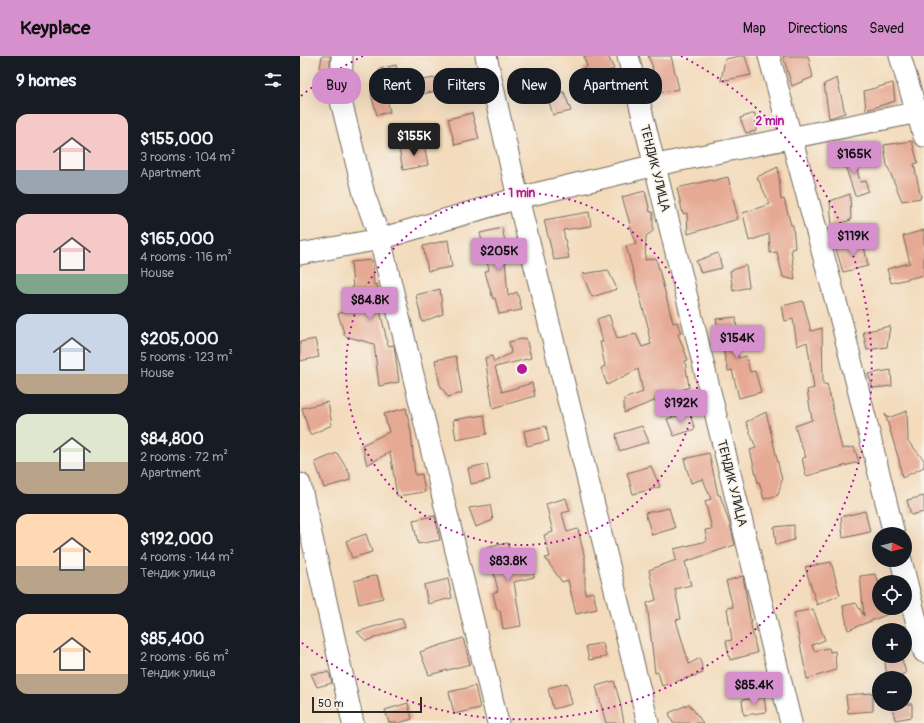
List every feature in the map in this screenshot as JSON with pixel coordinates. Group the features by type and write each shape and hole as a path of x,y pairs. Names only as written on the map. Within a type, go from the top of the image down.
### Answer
{"street":[{"path":"342,56 341,101 364,194 380,239 498,723"},
{"path":"486,56 518,198 648,723"},
{"name":"ТЕНДИК УЛИЦА","path":"628,56 656,165 791,723"},
{"path":"769,56 842,324 892,527"},
{"path":"900,56 920,112 924,136"},
{"path":"300,254 380,239 518,198 656,165 920,112"},
{"path":"300,484 353,723"},
{"path":"903,567 924,652"}],"building":[{"path":"322,56 330,56 330,68 320,68"},
{"path":"584,56 608,56 614,68 583,68 587,67"},
{"path":"648,56 671,56 679,89 662,92 662,68 652,68"},
{"path":"745,56 751,75 721,81 725,59"},
{"path":"783,56 808,56 813,77 792,86"},
{"path":"396,65 397,68 383,68"},
{"path":"433,78 433,92 425,93 425,80"},
{"path":"837,78 845,113 829,118 824,84"},
{"path":"893,83 895,101 866,110 864,91"},
{"path":"564,92 571,111 553,115 550,104 561,104 561,93"},
{"path":"374,104 388,104 390,112 377,115"},
{"path":"472,113 479,139 455,145 448,119"},
{"path":"755,113 756,131 746,133 740,118"},
{"path":"912,141 918,163 914,164 921,198 902,201 887,165 884,145"},
{"path":"424,144 428,165 403,170 399,149"},
{"path":"853,152 860,182 866,181 868,191 855,196 842,156"},
{"path":"778,167 781,200 784,199 791,225 793,225 795,248 791,249 795,280 783,277 777,252 770,253 769,234 749,241 743,213 770,204 757,177"},
{"path":"728,177 738,219 688,234 687,213 683,214 677,188"},
{"path":"645,191 650,212 653,212 653,231 646,236 645,260 656,258 673,323 677,322 681,333 678,334 688,360 685,361 689,387 624,413 624,399 643,392 638,369 607,385 601,368 605,366 600,342 603,342 597,319 609,315 617,338 636,334 642,347 651,344 649,330 626,246 636,244 622,197"},
{"path":"850,194 851,220 832,226 830,201"},
{"path":"589,212 591,226 563,230 569,258 554,260 544,220"},
{"path":"502,228 506,246 504,247 508,296 517,292 522,310 499,314 495,298 493,299 485,272 489,270 480,233"},
{"path":"924,230 924,275 891,283 887,269 910,263 903,236"},
{"path":"448,240 452,267 428,271 423,246"},
{"path":"863,241 868,266 843,272 836,249"},
{"path":"718,253 722,268 701,273 696,261"},
{"path":"372,260 374,285 377,284 380,301 378,301 388,346 394,345 399,382 379,386 374,344 345,336 338,314 355,308 351,289 353,289 351,262"},
{"path":"746,265 749,287 733,291 730,271"},
{"path":"608,270 617,289 592,297 582,274"},
{"path":"440,289 443,314 422,322 416,295"},
{"path":"803,301 811,331 822,328 823,385 827,384 842,449 854,447 859,462 806,476 802,458 806,457 795,426 812,420 807,390 814,388 807,342 797,346 793,319 785,321 782,306"},
{"path":"736,317 738,358 746,356 750,372 755,371 761,392 739,398 732,370 728,371 716,319"},
{"path":"890,326 887,347 867,350 863,332"},
{"path":"526,338 531,358 495,367 502,392 532,383 535,396 493,408 485,358 492,356 494,362 511,353 509,342"},
{"path":"315,339 319,357 300,361 300,342"},
{"path":"456,356 462,393 448,397 440,385 435,360"},
{"path":"891,370 892,386 873,388 868,374"},
{"path":"328,402 332,425 310,435 302,408"},
{"path":"406,408 411,432 415,475 422,474 425,492 397,496 390,452 367,465 362,445 389,432 384,414"},
{"path":"907,411 907,440 924,460 924,467 902,478 899,460 885,414 888,418"},
{"path":"689,412 695,429 674,436 667,419"},
{"path":"766,412 782,480 778,495 764,499 759,482 758,483 750,450 756,448 746,422"},
{"path":"484,415 487,434 456,440 453,420"},
{"path":"546,426 549,441 527,446 524,431"},
{"path":"642,426 649,442 619,451 616,434"},
{"path":"337,453 350,474 350,480 324,488 315,462"},
{"path":"709,453 718,495 720,495 735,545 685,562 691,585 675,589 681,619 676,620 689,664 700,658 703,673 662,686 658,672 655,673 647,603 656,600 649,570 676,560 674,549 707,541 705,530 712,529 705,501 711,499 703,479 691,483 684,459"},
{"path":"487,464 490,480 471,484 468,468"},
{"path":"651,466 660,487 633,494 627,473"},
{"path":"924,496 924,512 911,515 907,500"},
{"path":"566,498 570,511 562,513 567,532 578,529 585,559 585,594 593,592 597,609 576,614 568,580 562,582 545,558 550,557 544,535 553,532 546,504"},
{"path":"490,505 493,520 476,527 469,508"},
{"path":"669,508 675,528 652,535 645,513"},
{"path":"865,511 870,532 843,538 841,517"},
{"path":"435,516 440,540 418,544 413,520"},
{"path":"794,525 794,540 776,545 774,527"},
{"path":"366,534 372,552 352,558 346,541"},
{"path":"508,543 512,565 532,560 534,577 514,582 521,626 503,629 500,610 497,610 493,593 498,591 491,560 486,561 484,548"},
{"path":"831,562 840,595 817,605 805,567"},
{"path":"875,574 872,575 872,615 886,615 848,630 843,606 856,603 864,616 860,576"},
{"path":"377,575 383,598 359,604 354,581"},
{"path":"743,576 757,653 730,660 726,641 732,640 727,608 733,607 726,581"},
{"path":"448,579 452,598 428,604 424,585"},
{"path":"813,609 825,640 812,645 814,651 829,648 830,652 835,651 836,670 807,679 794,613"},
{"path":"402,618 405,627 366,641 357,632"},
{"path":"463,638 470,664 429,675 420,652"},
{"path":"603,643 606,657 589,660 586,646"},
{"path":"885,663 903,663 905,671 886,671"},
{"path":"328,672 332,683 317,687 311,674"},
{"path":"614,681 624,723 606,723 596,686"},
{"path":"567,683 572,704 553,709 548,688"},
{"path":"475,686 480,708 454,714 449,692"},
{"path":"872,693 873,711 848,713 846,695"},
{"path":"764,697 766,712 744,715 742,700"},
{"path":"408,703 412,719 399,723 389,723 385,710"},
{"path":"689,704 703,723 673,723 669,713"},
{"path":"893,711 912,711 912,717 895,720"}]}
